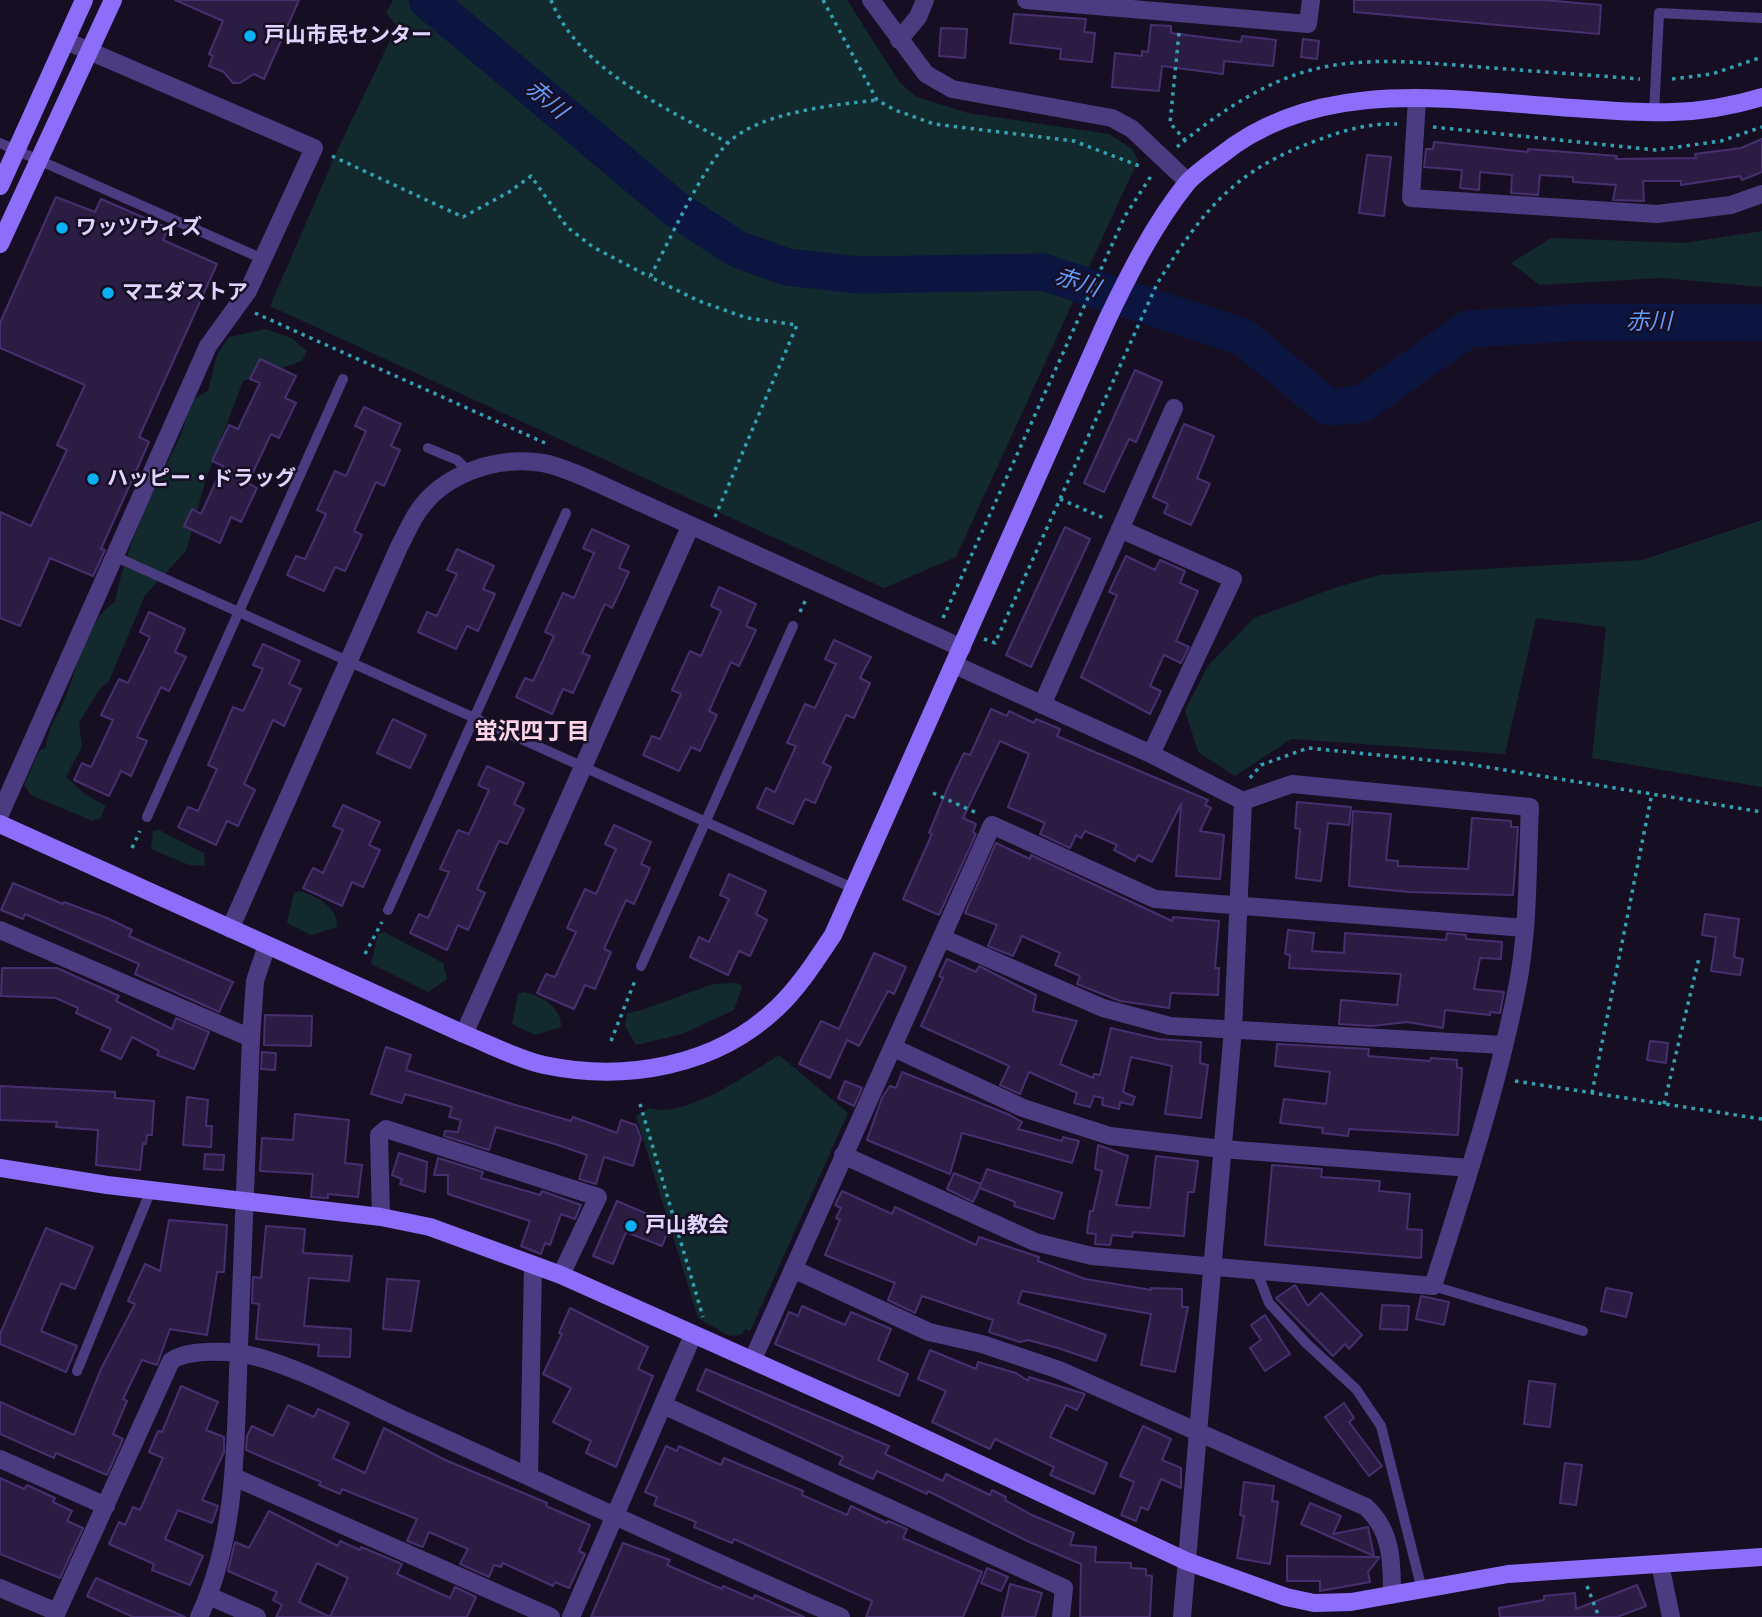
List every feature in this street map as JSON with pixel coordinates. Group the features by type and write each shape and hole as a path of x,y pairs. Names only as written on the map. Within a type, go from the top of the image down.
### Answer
{"street":[{"path":"0,186 8,147 85,0"},
{"path":"0,244 113,0"},
{"path":"871,0 926,74 952,89 1112,118 1132,129 1159,165 1188,182"},
{"path":"899,40 918,17 925,0"},
{"path":"1026,0 1308,24 1311,0"},
{"path":"0,814 208,346 248,291 314,148 66,40"},
{"path":"0,824 464,1034 541,1064 584,1071 622,1073 663,1068 703,1055 743,1033 778,1008 807,974 833,934 1107,320 1130,272 1188,182 1230,147 1274,121 1325,104 1365,99 1417,99 1654,114 1723,109 1762,97"},
{"path":"1417,99 1411,198 1657,214 1731,205 1762,194"},
{"path":"1042,705 1174,408"},
{"path":"230,929 346,662 418,511 442,488 468,471 508,461 544,463 584,477 962,648 1042,705 1151,754 1243,801 1292,784 1530,807 1525,928 1517,987 1470,1168 1433,1286 1211,1269 1093,1256 1035,1242 843,1155"},
{"path":"464,1034 690,527"},
{"path":"1121,527 1233,579 1151,754"},
{"path":"1182,1617 1233,1029 1243,801"},
{"path":"753,1359 992,825 1155,899 1525,928"},
{"path":"0,930 251,1038"},
{"path":"942,938 1103,1008 1170,1026 1503,1045"},
{"path":"199,1617 209,1596 229,1514 234,1477 251,1038 255,981 267,945"},
{"path":"894,1048 1062,1123 1110,1136 1222,1149 1470,1168"},
{"path":"381,1217 379,1135 386,1129 598,1197 561,1275"},
{"path":"0,1168 151,1190 381,1217 430,1227 561,1275 753,1359 1186,1561 1286,1597 1314,1603 1351,1602 1508,1574 1762,1557"},
{"path":"529,1476 533,1265"},
{"path":"793,1269 929,1332 982,1344 1059,1370 1366,1507 1380,1520 1392,1557 1392,1595"},
{"path":"571,1617 663,1405 700,1338"},
{"path":"0,1588 57,1612 172,1361 180,1354 239,1353 287,1368 529,1476 614,1518 841,1617"},
{"path":"663,1405 1064,1588 1061,1617"},
{"path":"0,1459 106,1506"},
{"path":"234,1477 551,1617"},
{"path":"1660,1564 1671,1617"},
{"path":"209,1596 257,1617"}],"lane":[{"path":"1654,114 1658,13 1762,18"},
{"path":"8,147 263,259"},
{"path":"147,817 343,379"},
{"path":"428,448 457,460 468,471"},
{"path":"388,910 566,513"},
{"path":"114,556 855,889"},
{"path":"641,967 793,626"},
{"path":"77,1371 151,1190"},
{"path":"1256,1272 1269,1303 1307,1344 1356,1389 1381,1426 1422,1590"},
{"path":"1433,1286 1583,1331"}],"path":[{"path":"551,0 558,17 576,41 623,81 728,143"},
{"path":"822,0 877,100"},
{"path":"1181,13 1170,123 1185,140"},
{"path":"942,620 1081,308 1125,216 1159,165 1185,140 1247,97 1314,69 1352,63 1396,60 1655,81 1712,74 1762,57"},
{"path":"650,277 711,166 728,143 742,133 774,120 839,104 877,100 933,124 1074,141 1159,165"},
{"path":"962,648 995,643 1157,284 1189,232 1219,198 1252,169 1288,151 1345,130 1384,124 1656,150 1721,141 1762,127"},
{"path":"314,148 463,216 509,192 531,176 567,227 593,247 699,301 747,318 797,325 714,519"},
{"path":"1060,499 1121,527"},
{"path":"1243,801 1250,775 1261,765 1308,748 1468,764 1762,812"},
{"path":"933,793 983,816 992,825"},
{"path":"1592,1093 1652,793"},
{"path":"365,954 388,910"},
{"path":"1664,1104 1699,958"},
{"path":"611,1041 641,967"},
{"path":"1494,1078 1762,1119"},
{"path":"640,1104 704,1322 713,1326 700,1338"},
{"path":"1584,1581 1599,1617"}],"green space":[{"path":"393,0 847,0 900,83 917,97 968,113 1109,134 1132,149 1138,160 956,557 884,588 270,306 338,149 397,26 386,13"},
{"path":"1762,231 1762,287 1662,278 1540,285 1511,263 1551,238 1684,243"},
{"path":"266,329 291,338 307,351 302,361 243,381 205,482 186,551 145,595 109,681 98,691 79,723 82,746 66,777 86,795 106,806 100,819 92,821 31,795 24,785 39,751 46,748 51,728 89,633 96,621 115,602 134,537 184,428 190,405 208,391 217,355 229,337"},
{"path":"1762,520 1762,787 1592,758 1606,627 1536,618 1505,754 1291,739 1235,776 1198,752 1185,710 1208,666 1254,618 1334,588 1380,575 1642,560"},
{"path":"159,830 204,853 205,866 189,865 151,849 153,831"},
{"path":"300,891 325,903 334,914 337,927 311,935 287,923 294,893"},
{"path":"384,932 443,963 447,979 428,992 371,964 378,934"},
{"path":"737,983 742,986 734,1010 682,1034 636,1045 625,1026 627,1013 713,984"},
{"path":"524,992 538,996 550,1004 558,1014 561,1027 535,1035 512,1024 518,994"},
{"path":"779,1055 848,1113 750,1331 745,1329 741,1335 730,1336 698,1318 636,1116 650,1108 664,1110 698,1101 734,1083"}],"building":[{"name":"戸山市民センター","path":"175,0 299,0 264,79 254,74 240,83 233,83 224,72 209,66 213,56 209,54 223,21"},
{"path":"1354,0 1544,0 1601,5 1599,34 1354,12"},
{"path":"1014,14 1086,19 1084,32 1095,33 1092,62 1060,59 1061,49 1010,43"},
{"path":"1151,25 1171,26 1171,33 1241,42 1242,36 1276,40 1273,66 1224,61 1223,74 1162,66 1159,91 1112,87 1115,53 1142,56 1142,51 1148,52"},
{"path":"941,28 967,29 965,58 939,56"},
{"path":"1303,39 1319,41 1317,59 1301,57"},
{"path":"1762,139 1762,172 1742,180 1740,176 1681,185 1681,181 1643,181 1644,201 1613,200 1616,185 1573,182 1573,177 1540,175 1538,195 1511,193 1512,175 1480,172 1479,190 1460,188 1462,170 1424,167 1426,149 1433,149 1434,142 1528,152 1528,149 1617,156 1616,159 1696,158 1695,154 1741,148"},
{"path":"1367,155 1391,157 1384,216 1359,213"},
{"name":"マエダストア","path":"56,197 95,212 101,199 168,228 163,240 217,264 139,437 149,442 101,549 105,550 93,576 50,558 20,626 0,618 0,512 31,526 67,450 57,445 85,385 0,348 0,323"},
{"path":"260,359 296,376 285,398 296,403 279,438 271,434 248,483 257,488 241,522 231,517 220,543 184,526 192,509 201,514 223,466 212,461 229,425 238,429 260,383 250,379"},
{"path":"1135,370 1162,382 1136,442 1129,439 1104,492 1084,483"},
{"path":"364,407 401,424 391,446 400,450 384,486 376,482 354,531 362,535 345,571 335,567 324,591 287,575 296,556 305,559 326,514 317,510 335,471 346,476 366,431 355,426"},
{"path":"1184,424 1214,436 1197,478 1210,484 1191,525 1164,513 1168,504 1153,497"},
{"path":"1065,527 1090,539 1031,667 1006,655"},
{"path":"592,529 629,546 619,568 629,572 612,608 605,604 582,653 590,656 573,693 563,689 552,714 516,697 525,678 533,681 554,636 545,632 563,593 574,598 594,553 583,548"},
{"path":"457,549 494,566 483,589 495,594 478,631 467,626 456,649 418,632 427,612 437,616 457,574 447,570"},
{"path":"1126,556 1155,570 1160,560 1185,571 1180,583 1198,591 1176,641 1189,647 1181,663 1164,655 1150,686 1161,691 1150,714 1081,677 1117,595 1109,592"},
{"path":"719,587 756,604 746,626 756,630 739,666 731,662 709,711 717,715 700,751 691,747 679,771 643,755 652,736 660,739 681,694 672,690 690,651 701,656 721,611 711,606"},
{"path":"149,612 185,629 175,652 186,657 169,691 161,687 137,737 147,741 131,776 121,771 109,796 74,780 82,763 91,767 113,720 101,715 119,679 128,683 150,637 140,632"},
{"path":"834,640 871,657 860,678 870,683 854,718 846,715 823,763 831,767 815,803 805,799 793,824 757,808 766,788 775,792 796,746 787,743 805,704 815,708 836,664 825,659"},
{"path":"263,644 300,661 289,684 301,689 284,726 273,720 244,784 255,790 238,826 227,821 216,845 178,827 188,807 198,811 217,769 208,765 233,707 243,711 263,669 253,665"},
{"path":"991,709 1007,716 1009,711 1034,723 1036,719 1060,729 1057,736 1208,800 1205,805 1211,808 1200,831 1224,835 1220,879 1176,876 1181,804 1152,862 1138,855 1135,861 1114,850 1117,845 1085,831 1081,838 1076,835 1070,848 1040,834 1045,823 1008,807 1029,754 1000,741 963,818 976,824 973,832 976,834 939,915 903,899 932,834 929,833 950,782 964,753 970,755"},
{"path":"393,719 426,735 410,768 377,753"},
{"path":"487,766 524,783 514,804 524,809 507,844 499,841 477,889 485,893 468,930 458,925 447,950 410,933 419,914 428,918 449,872 440,869 458,830 469,834 489,790 478,785"},
{"path":"1297,802 1351,807 1349,825 1328,823 1321,881 1296,878 1300,829 1295,828"},
{"path":"343,805 380,822 369,845 380,850 363,887 352,882 342,906 303,888 313,868 323,873 343,830 333,826"},
{"path":"1353,811 1391,814 1386,860 1398,861 1398,866 1468,869 1472,818 1511,821 1511,827 1518,827 1513,895 1408,892 1349,886"},
{"path":"614,825 651,842 641,864 650,868 634,904 626,900 604,949 611,952 595,989 585,985 574,1009 537,993 546,974 555,977 576,932 567,928 585,889 596,894 616,849 605,844"},
{"path":"996,843 1030,859 1031,855 1172,921 1173,917 1219,921 1215,968 1219,968 1218,995 1171,993 1169,1008 1120,1001 1077,984 1080,976 1055,965 1060,953 1022,936 1013,956 988,946 997,925 965,913"},
{"path":"729,874 766,891 756,914 767,920 750,956 739,951 728,975 690,957 699,937 709,942 729,899 720,895"},
{"path":"13,883 63,904 64,902 107,918 132,930 129,936 233,982 219,1012 135,974 139,964 25,914 23,919 1,910"},
{"path":"1705,914 1739,919 1734,957 1743,959 1740,975 1711,971 1716,937 1702,935"},
{"path":"1288,930 1314,933 1312,951 1344,953 1345,933 1446,940 1447,933 1466,935 1466,939 1502,942 1501,959 1480,958 1474,989 1504,992 1500,1013 1490,1012 1490,1015 1445,1010 1443,1028 1407,1022 1372,1026 1339,1024 1341,1000 1397,1005 1401,974 1289,968 1290,955 1285,954"},
{"path":"874,953 906,967 894,994 888,991 859,1046 847,1040 830,1078 799,1064 821,1021 839,1029"},
{"path":"947,959 976,972 979,966 1036,995 1033,1011 1077,1021 1060,1064 1093,1078 1094,1074 1100,1075 1111,1028 1158,1039 1201,1042 1200,1063 1208,1065 1201,1118 1165,1114 1172,1066 1131,1057 1123,1092 1135,1097 1132,1105 1120,1102 1119,1109 1102,1105 1103,1098 1094,1096 1090,1107 1074,1103 1077,1093 1029,1072 1020,1094 1000,1085 1009,1066 921,1026 943,978 939,976"},
{"path":"2,968 57,968 119,996 116,1001 172,1029 176,1018 209,1032 194,1069 157,1055 159,1051 132,1037 121,1059 101,1050 111,1029 76,1013 78,1008 56,998 1,996"},
{"path":"265,1015 312,1016 311,1046 264,1045"},
{"path":"1650,1041 1668,1043 1666,1063 1647,1060"},
{"path":"1277,1044 1369,1049 1368,1056 1430,1061 1431,1058 1457,1060 1457,1068 1462,1068 1458,1135 1349,1129 1348,1136 1322,1133 1323,1128 1280,1123 1284,1099 1326,1104 1330,1072 1275,1066"},
{"path":"386,1047 411,1055 406,1070 512,1104 571,1121 573,1117 617,1133 621,1120 636,1125 641,1138 633,1166 604,1157 596,1184 579,1179 587,1155 558,1145 496,1127 489,1150 444,1136 445,1131 458,1132 461,1120 449,1117 452,1107 405,1094 402,1103 371,1094"},
{"path":"262,1052 276,1053 275,1070 261,1069"},
{"path":"902,1072 1010,1115 1022,1122 1018,1129 1062,1141 1063,1137 1079,1141 1072,1163 962,1133 950,1174 867,1140 882,1098 890,1086 896,1088"},
{"path":"845,1081 862,1088 854,1106 838,1098"},
{"path":"0,1086 115,1092 115,1098 154,1101 152,1135 147,1135 146,1144 143,1143 140,1170 96,1165 98,1130 56,1127 57,1122 0,1120"},
{"path":"187,1097 208,1100 206,1126 212,1126 211,1147 183,1145"},
{"path":"295,1114 349,1120 345,1163 362,1165 358,1197 328,1194 328,1198 311,1197 313,1174 260,1171 262,1138 293,1140"},
{"path":"1098,1145 1128,1156 1116,1205 1150,1208 1156,1156 1198,1161 1194,1192 1188,1192 1184,1236 1133,1232 1132,1237 1112,1235 1110,1245 1095,1244 1096,1234 1087,1233 1090,1211 1093,1211 1102,1171 1095,1169"},
{"path":"399,1153 427,1162 425,1192 400,1184 402,1179 392,1175"},
{"path":"205,1154 224,1155 223,1170 204,1169"},
{"path":"438,1158 483,1172 481,1178 540,1195 542,1191 581,1205 575,1219 561,1214 550,1245 545,1243 541,1254 521,1246 530,1221 448,1194 448,1175 434,1175"},
{"path":"1272,1165 1322,1169 1321,1177 1380,1181 1379,1191 1410,1194 1407,1229 1422,1230 1421,1258 1265,1245"},
{"path":"987,1169 1062,1193 1054,1219 1014,1206 1015,1202 980,1188 981,1185 973,1202 947,1189 954,1173 981,1184"},
{"path":"842,1191 892,1214 895,1207 976,1245 979,1237 1039,1257 1038,1261 1085,1279 1151,1290 1182,1289 1182,1307 1188,1307 1175,1372 1141,1365 1151,1314 1022,1291 1018,1303 1106,1335 1096,1361 1058,1348 1028,1340 1020,1342 989,1332 993,1320 922,1296 915,1313 888,1300 895,1283 825,1255 840,1220 836,1218 841,1208 835,1205"},
{"name":"戸山教会","path":"617,1201 659,1219 656,1225 668,1231 662,1246 626,1232 613,1264 593,1256"},
{"path":"169,1220 227,1225 224,1272 217,1272 207,1335 170,1329 157,1365 142,1360 123,1399 127,1401 113,1434 123,1439 107,1475 56,1453 54,1458 0,1434 0,1402 74,1435 101,1369 135,1304 128,1301 145,1264 160,1271"},
{"path":"266,1226 305,1229 303,1253 352,1256 349,1281 309,1278 304,1326 351,1329 350,1357 318,1356 319,1345 256,1339 259,1304 252,1303 253,1277 261,1278"},
{"path":"46,1228 93,1247 75,1289 61,1283 41,1331 77,1346 66,1372 0,1344 0,1334"},
{"path":"387,1279 419,1281 411,1331 383,1329"},
{"path":"1295,1285 1308,1306 1321,1293 1362,1335 1349,1349 1345,1344 1333,1356 1276,1298"},
{"path":"1606,1288 1632,1293 1626,1317 1601,1311"},
{"path":"1421,1296 1449,1302 1444,1325 1416,1319"},
{"path":"1382,1305 1409,1306 1407,1330 1380,1329"},
{"path":"802,1306 845,1325 851,1312 891,1329 878,1360 908,1374 899,1396 775,1344 789,1312 798,1316"},
{"path":"570,1308 648,1347 638,1369 653,1376 616,1467 586,1453 591,1441 553,1422 571,1388 543,1374 562,1334 559,1333"},
{"path":"1265,1315 1290,1354 1265,1371 1250,1348 1261,1340 1251,1325"},
{"path":"930,1350 976,1369 978,1362 1016,1373 1028,1381 1029,1377 1085,1394 1077,1410 1066,1405 1050,1437 1107,1463 1094,1494 1050,1475 1054,1467 995,1439 990,1449 932,1422 946,1391 918,1379"},
{"path":"706,1369 889,1446 885,1454 943,1481 946,1474 990,1495 992,1490 1032,1515 1074,1533 1070,1545 1096,1547 1095,1562 1131,1563 1131,1568 1146,1569 1146,1575 1152,1576 1150,1617 1080,1617 1081,1564 1027,1541 928,1491 927,1494 877,1471 873,1479 839,1464 843,1457 697,1390"},
{"path":"1529,1381 1555,1384 1550,1427 1524,1424"},
{"path":"181,1386 218,1402 206,1430 224,1437 224,1452 202,1500 218,1506 212,1523 178,1510 165,1539 203,1556 190,1585 152,1570 154,1564 109,1544 119,1522 125,1525 133,1507 140,1510 163,1458 149,1452 158,1431 162,1432"},
{"path":"1344,1403 1354,1418 1349,1422 1382,1466 1369,1476 1325,1417"},
{"path":"288,1405 314,1417 318,1409 349,1423 333,1458 365,1473 384,1428 443,1459 547,1503 546,1506 590,1525 579,1551 585,1554 569,1588 555,1582 553,1586 503,1563 501,1567 494,1565 489,1577 460,1564 468,1549 429,1532 423,1547 407,1541 417,1519 342,1489 340,1494 319,1485 321,1482 246,1450 247,1436 252,1426 273,1436"},
{"path":"1143,1426 1171,1439 1162,1460 1181,1468 1181,1488 1161,1479 1148,1510 1141,1507 1136,1521 1121,1515 1134,1482 1120,1476"},
{"path":"666,1446 677,1451 679,1446 721,1465 724,1458 803,1491 802,1495 847,1515 851,1506 907,1529 903,1538 982,1572 963,1617 866,1617 872,1601 734,1539 732,1543 694,1527 696,1522 654,1505 657,1497 645,1492"},
{"path":"1565,1463 1582,1465 1576,1505 1560,1503"},
{"path":"0,1478 24,1489 27,1485 55,1498 53,1502 72,1511 67,1521 83,1528 60,1578 0,1554"},
{"path":"1244,1482 1274,1486 1272,1501 1278,1502 1270,1564 1237,1558 1244,1516 1240,1515"},
{"path":"1310,1503 1341,1516 1333,1534 1368,1527 1374,1556 1301,1524"},
{"path":"269,1511 338,1546 340,1541 402,1564 397,1574 450,1598 455,1587 476,1597 467,1617 330,1617 276,1617 282,1605 273,1600 277,1592 228,1571 235,1542 249,1548","holes":["317,1563 348,1578 330,1617 299,1602"]},
{"path":"623,1543 670,1560 667,1565 722,1589 723,1586 753,1599 755,1595 804,1617 591,1617"},
{"path":"1287,1556 1379,1558 1368,1572 1370,1582 1320,1591 1320,1581 1287,1581"},
{"path":"987,1568 1008,1577 1001,1591 981,1583"},
{"path":"96,1578 185,1617 133,1617 87,1596"},
{"path":"1010,1584 1042,1593 1035,1617 1002,1617"},
{"path":"1637,1585 1646,1606 1617,1617 1500,1617 1499,1608 1544,1600 1544,1596 1575,1593 1576,1609"}],"waterway":[{"name":"赤川","path":"427,0 677,210 737,249 787,267 859,275 1043,272 1243,337 1328,407 1362,404 1468,329 1585,322 1762,323"}],"place":[{"name":"戸山市民センター","path":"250,36"},
{"name":"ワッツウィズ","path":"62,228"},
{"name":"マエダストア","path":"108,293"},
{"name":"ハッピー・ドラッグ","path":"93,479"},
{"name":"戸山教会","path":"631,1226"}],"district":[{"name":"蛍沢四丁目","path":"532,732"}]}
